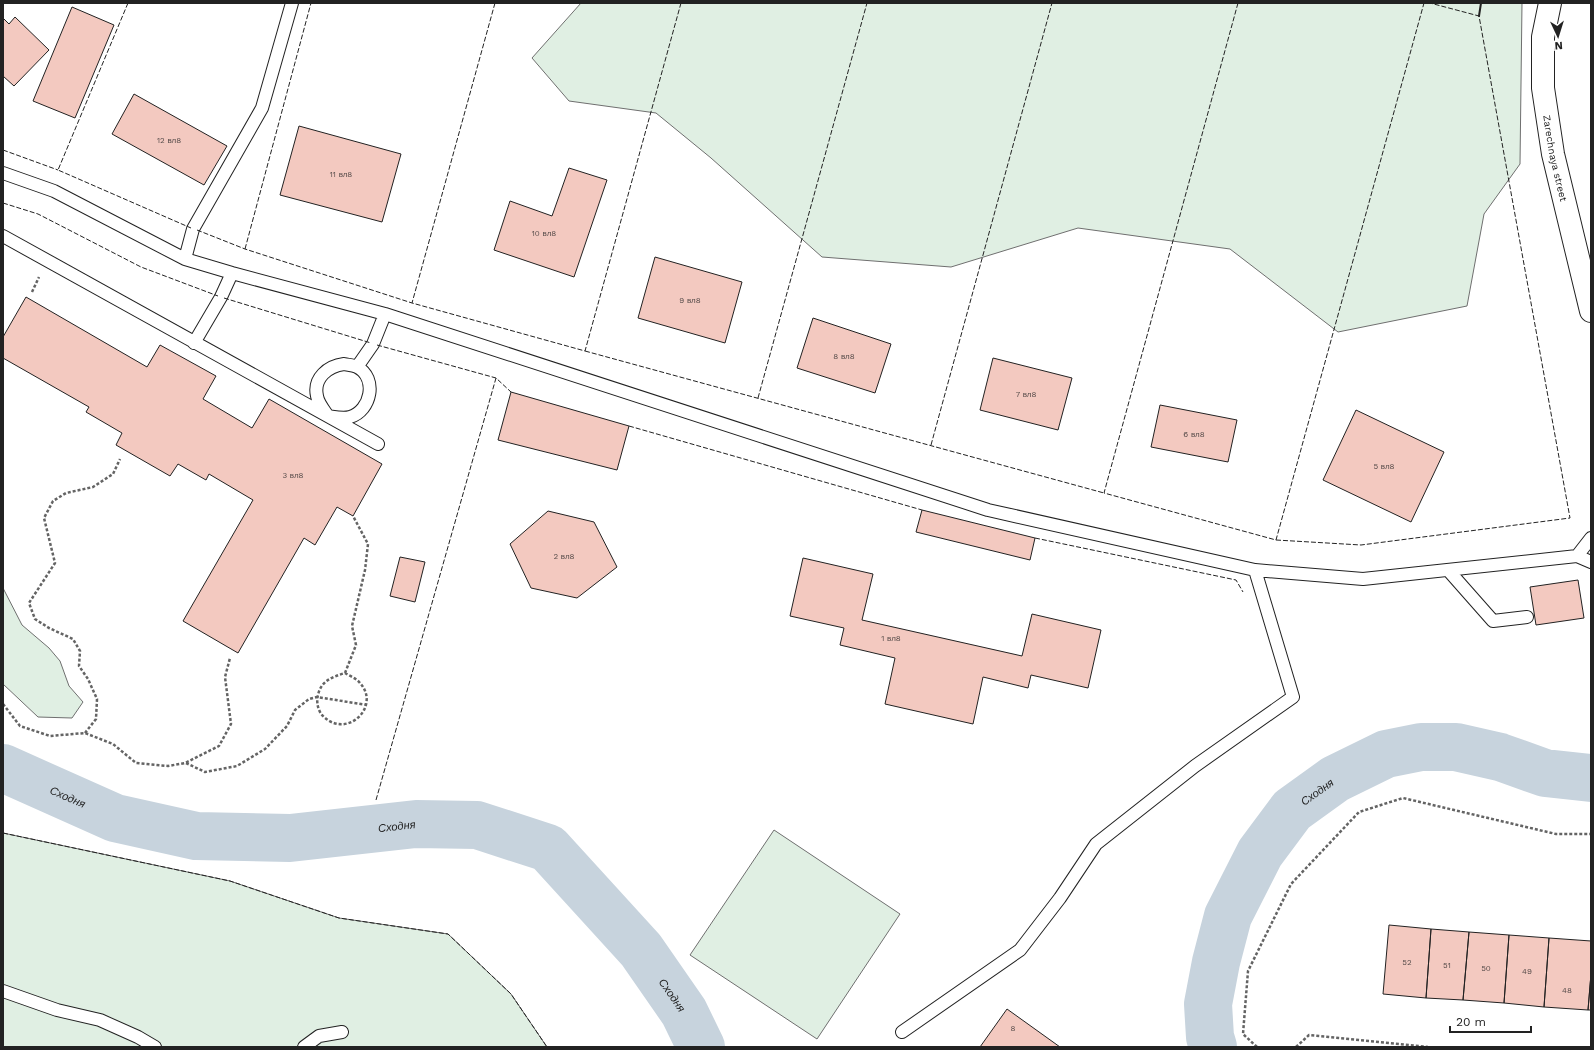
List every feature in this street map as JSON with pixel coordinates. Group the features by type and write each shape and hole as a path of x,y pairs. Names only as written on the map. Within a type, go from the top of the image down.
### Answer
{"main road":[{"name":"Zarechnaya street","path":"1550,3 1543,37 1543,88 1553,154 1591,311"}],"lane":[{"path":"185,259 193,229 262,108 292,3"},
{"path":"3,172 54,191 185,259 385,314 988,510 1254,570 1363,579 1577,556 1591,562"},
{"path":"5,241 378,444"},
{"path":"194,343 221,298 232,273"},
{"path":"357,367 373,344 385,314"},
{"path":"344,364 357,367 369,384 370,394 366,405 358,413 349,417 328,416 317,397 316,386 320,377 327,369 336,365 344,364"},
{"path":"1577,556 1591,538"},
{"path":"902,1032 1020,950 1060,898 1096,844 1195,766 1293,697 1254,570"},
{"path":"1448,570 1493,621 1527,617"},
{"path":"3,991 57,1010 100,1020 138,1037 155,1047"},
{"path":"304,1047 319,1036 342,1032"}],"path":[{"path":"85,733 96,719 97,699 88,679 79,666 80,651 73,639 49,628 35,619 29,603 55,563 44,518 53,500 66,493 93,487 113,474 120,459"},
{"path":"345,673 360,683 365,692 366,705 364,712 357,720 347,724 337,725 328,721 321,715 317,697 320,688 325,681 345,673 356,645 352,626 365,570 368,544 352,516"},
{"path":"3,704 20,726 50,736 85,733 113,744 136,763 168,766 185,763 219,746 231,724 225,676 230,658"},
{"path":"185,763 205,772 237,766 265,749 287,726 295,710 309,699 317,697 366,705"},
{"path":"1257,1047 1243,1034 1248,971 1291,884 1359,812 1403,798 1556,834 1591,834"},
{"path":"1296,1047 1309,1035 1428,1047"}],"green space":[{"path":"581,3 1522,3 1520,164 1484,214 1467,306 1338,332 1230,249 1078,228 951,267 822,257 711,158 656,113 569,101 532,58"},
{"path":"3,588 22,625 49,648 60,661 69,686 83,702 72,718 38,717 3,684"},
{"path":"774,830 900,914 817,1039 690,955"},
{"path":"3,833 230,881 339,918 448,934 511,994 547,1047 3,1047"}],"building":[{"path":"72,7 114,25 75,118 33,101"},
{"path":"15,17 49,50 14,86 3,76 3,18 9,24"},
{"path":"134,94 227,146 204,185 112,134"},
{"path":"299,126 401,154 382,222 280,195"},
{"path":"569,168 607,180 574,277 494,250 510,201 552,216"},
{"path":"655,257 742,282 725,343 638,318"},
{"path":"26,297 147,367 160,345 216,376 203,399 252,428 269,399 382,464 353,516 337,507 315,545 304,538 238,653 183,621 253,500 209,474 206,480 178,464 170,476 116,445 122,433 86,412 89,407 3,358 3,337"},
{"path":"813,318 891,344 875,393 797,368"},
{"path":"993,358 1072,378 1058,430 980,410"},
{"path":"511,392 629,426 617,470 498,440"},
{"path":"1160,405 1237,420 1228,462 1151,447"},
{"path":"1356,410 1444,452 1411,522 1323,480"},
{"path":"922,510 1035,538 1030,560 916,532"},
{"path":"548,511 594,522 617,567 577,598 531,588 510,544"},
{"path":"400,557 425,562 415,602 390,596"},
{"path":"803,558 873,574 862,620 1022,656 1032,614 1101,630 1088,688 1031,675 1028,688 983,677 973,724 885,704 895,658 840,645 844,628 790,616"},
{"path":"1578,580 1584,618 1536,625 1530,587"},
{"path":"1389,925 1431,929 1426,998 1383,994"},
{"path":"1431,929 1469,932 1463,1000 1426,998"},
{"path":"1469,932 1509,935 1504,1003 1463,1000"},
{"path":"1509,935 1549,938 1544,1007 1504,1003"},
{"path":"1549,938 1591,941 1591,974 1588,1010 1544,1007"},
{"path":"1591,974 1591,1010 1588,1010"},
{"path":"1007,1009 1060,1047 980,1047"}],"waterway":[{"name":"Сходня","path":"1213,1047 1210,1037 1208,1004 1216,962 1228,916 1260,853 1292,810 1335,779 1386,754 1421,747 1456,747 1500,757 1545,773 1591,778"},
{"name":"Сходня","path":"3,768 115,818 196,836 290,838 416,824 477,825 548,848 641,950 684,1012 701,1047"}],"fence":[{"path":"128,3 58,170 191,228"},
{"path":"245,249 311,3"},
{"path":"495,3 412,303 585,351 681,3"},
{"path":"758,398 867,3"},
{"path":"931,445 1052,3"},
{"path":"1238,3 1104,493 1276,540 1424,3"},
{"path":"1276,540 1361,545 1570,518 1479,16 1430,3"},
{"path":"3,150 58,170"},
{"path":"3,203 38,214 141,267 218,296"},
{"path":"197,230 245,249 412,303"},
{"path":"224,298 371,343"},
{"path":"377,345 496,378 511,392"},
{"path":"585,351 1104,493"},
{"path":"376,800 496,378"},
{"path":"629,426 922,510"},
{"path":"1035,538 1236,580 1243,592"},
{"path":"3,833 230,881 339,918 448,934 511,994 547,1047"}],"wall":[{"path":"1479,16 1481,3"}]}
